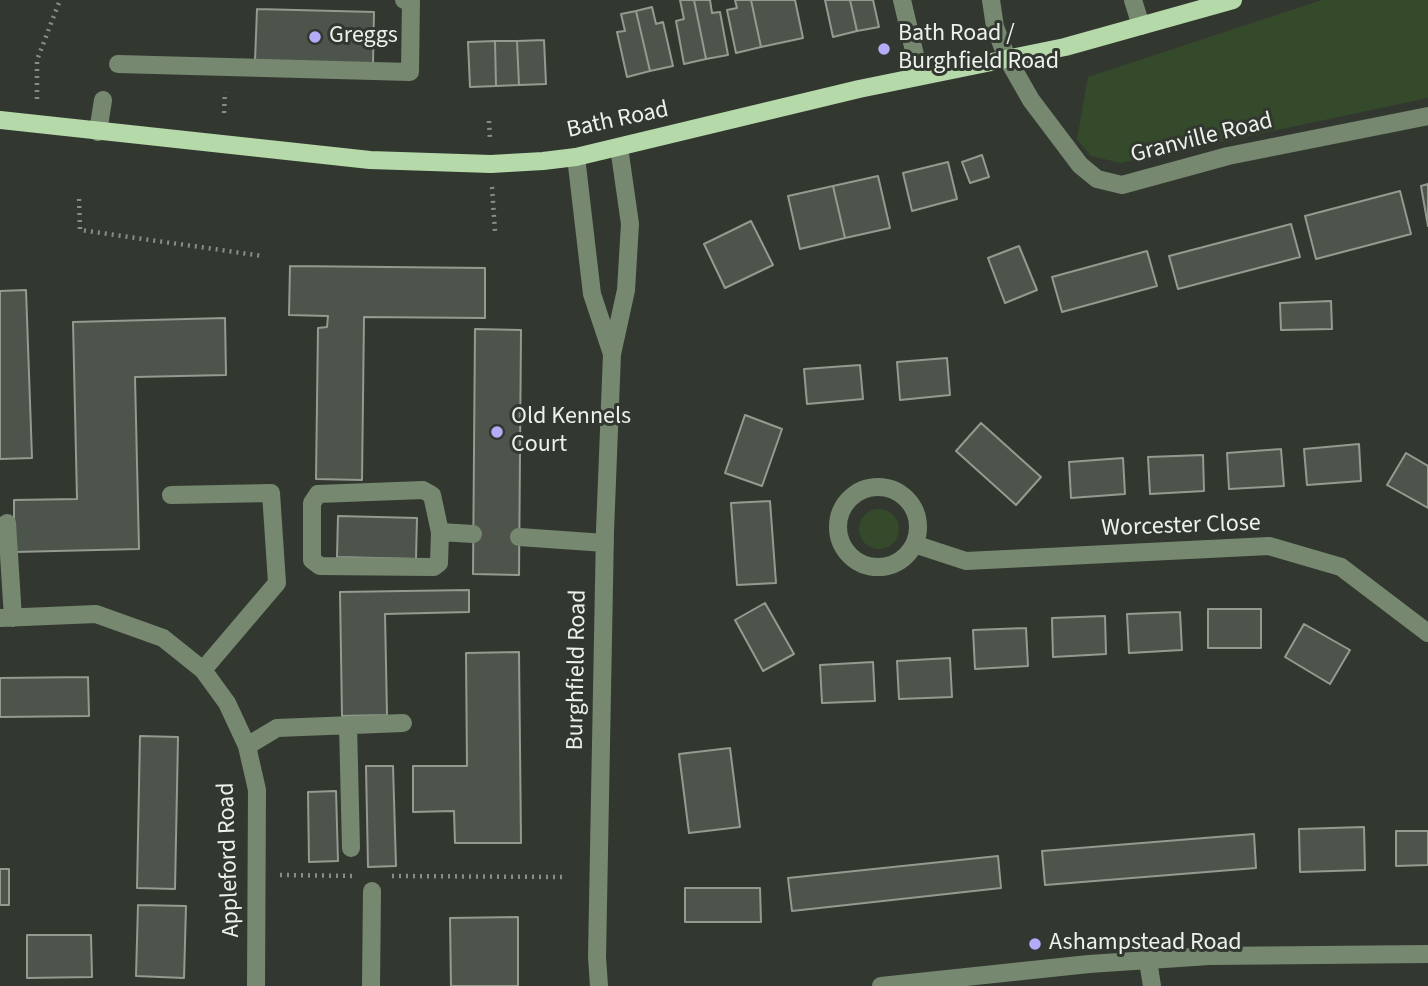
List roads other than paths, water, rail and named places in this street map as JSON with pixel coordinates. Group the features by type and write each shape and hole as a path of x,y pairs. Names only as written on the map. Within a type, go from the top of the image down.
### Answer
{"main road":[{"name":"Bath Road","path":"0,120 383,160 491,164 576,157 920,76 1065,47 1233,0"}],"street":[{"path":"118,64 410,72 411,0 404,0"},
{"path":"902,0 920,76"},
{"name":"Granville Road","path":"990,0 995,27 1007,58 1031,100 1080,165 1097,180 1122,185 1228,156 1428,116"},
{"path":"1133,0 1141,26"},
{"path":"97,132 103,100"},
{"name":"Burghfield Road","path":"599,986 597,957 605,544 612,354 626,290 630,224 619,147"},
{"name":"Burghfield Road","path":"576,157 593,294 612,354"},
{"path":"880,487 893,490 912,506 918,531 915,544 907,555 896,563 883,567 858,562 841,542 838,529 840,516 855,495 867,489 880,487"},
{"path":"424,491 432,495 440,532 439,563 433,567 320,566 312,560 312,503 317,495 424,491"},
{"path":"171,495 271,493 276,583 203,670"},
{"path":"6,618 8,523"},
{"path":"440,532 473,534"},
{"path":"519,537 605,544"},
{"name":"Worcester Close","path":"915,544 966,561 1269,546 1340,567 1428,633"},
{"name":"Appleford Road","path":"6,618 96,614 163,638 203,670 227,703 247,746 257,790 256,986"},
{"path":"247,746 277,728 402,723"},
{"path":"348,725 351,848"},
{"path":"371,986 372,891"},
{"path":"881,986 1089,964 1209,956 1428,954"},
{"path":"1148,961 1152,986"}],"tunnel":[{"path":"473,534 519,537"}],"place":[{"name":"Greggs","path":"315,37"},
{"name":"Bath Road / Burghfield Road","path":"884,49"},
{"name":"Old Kennels Court","path":"497,432"},
{"name":"Ashampstead Road","path":"1035,944"}]}
